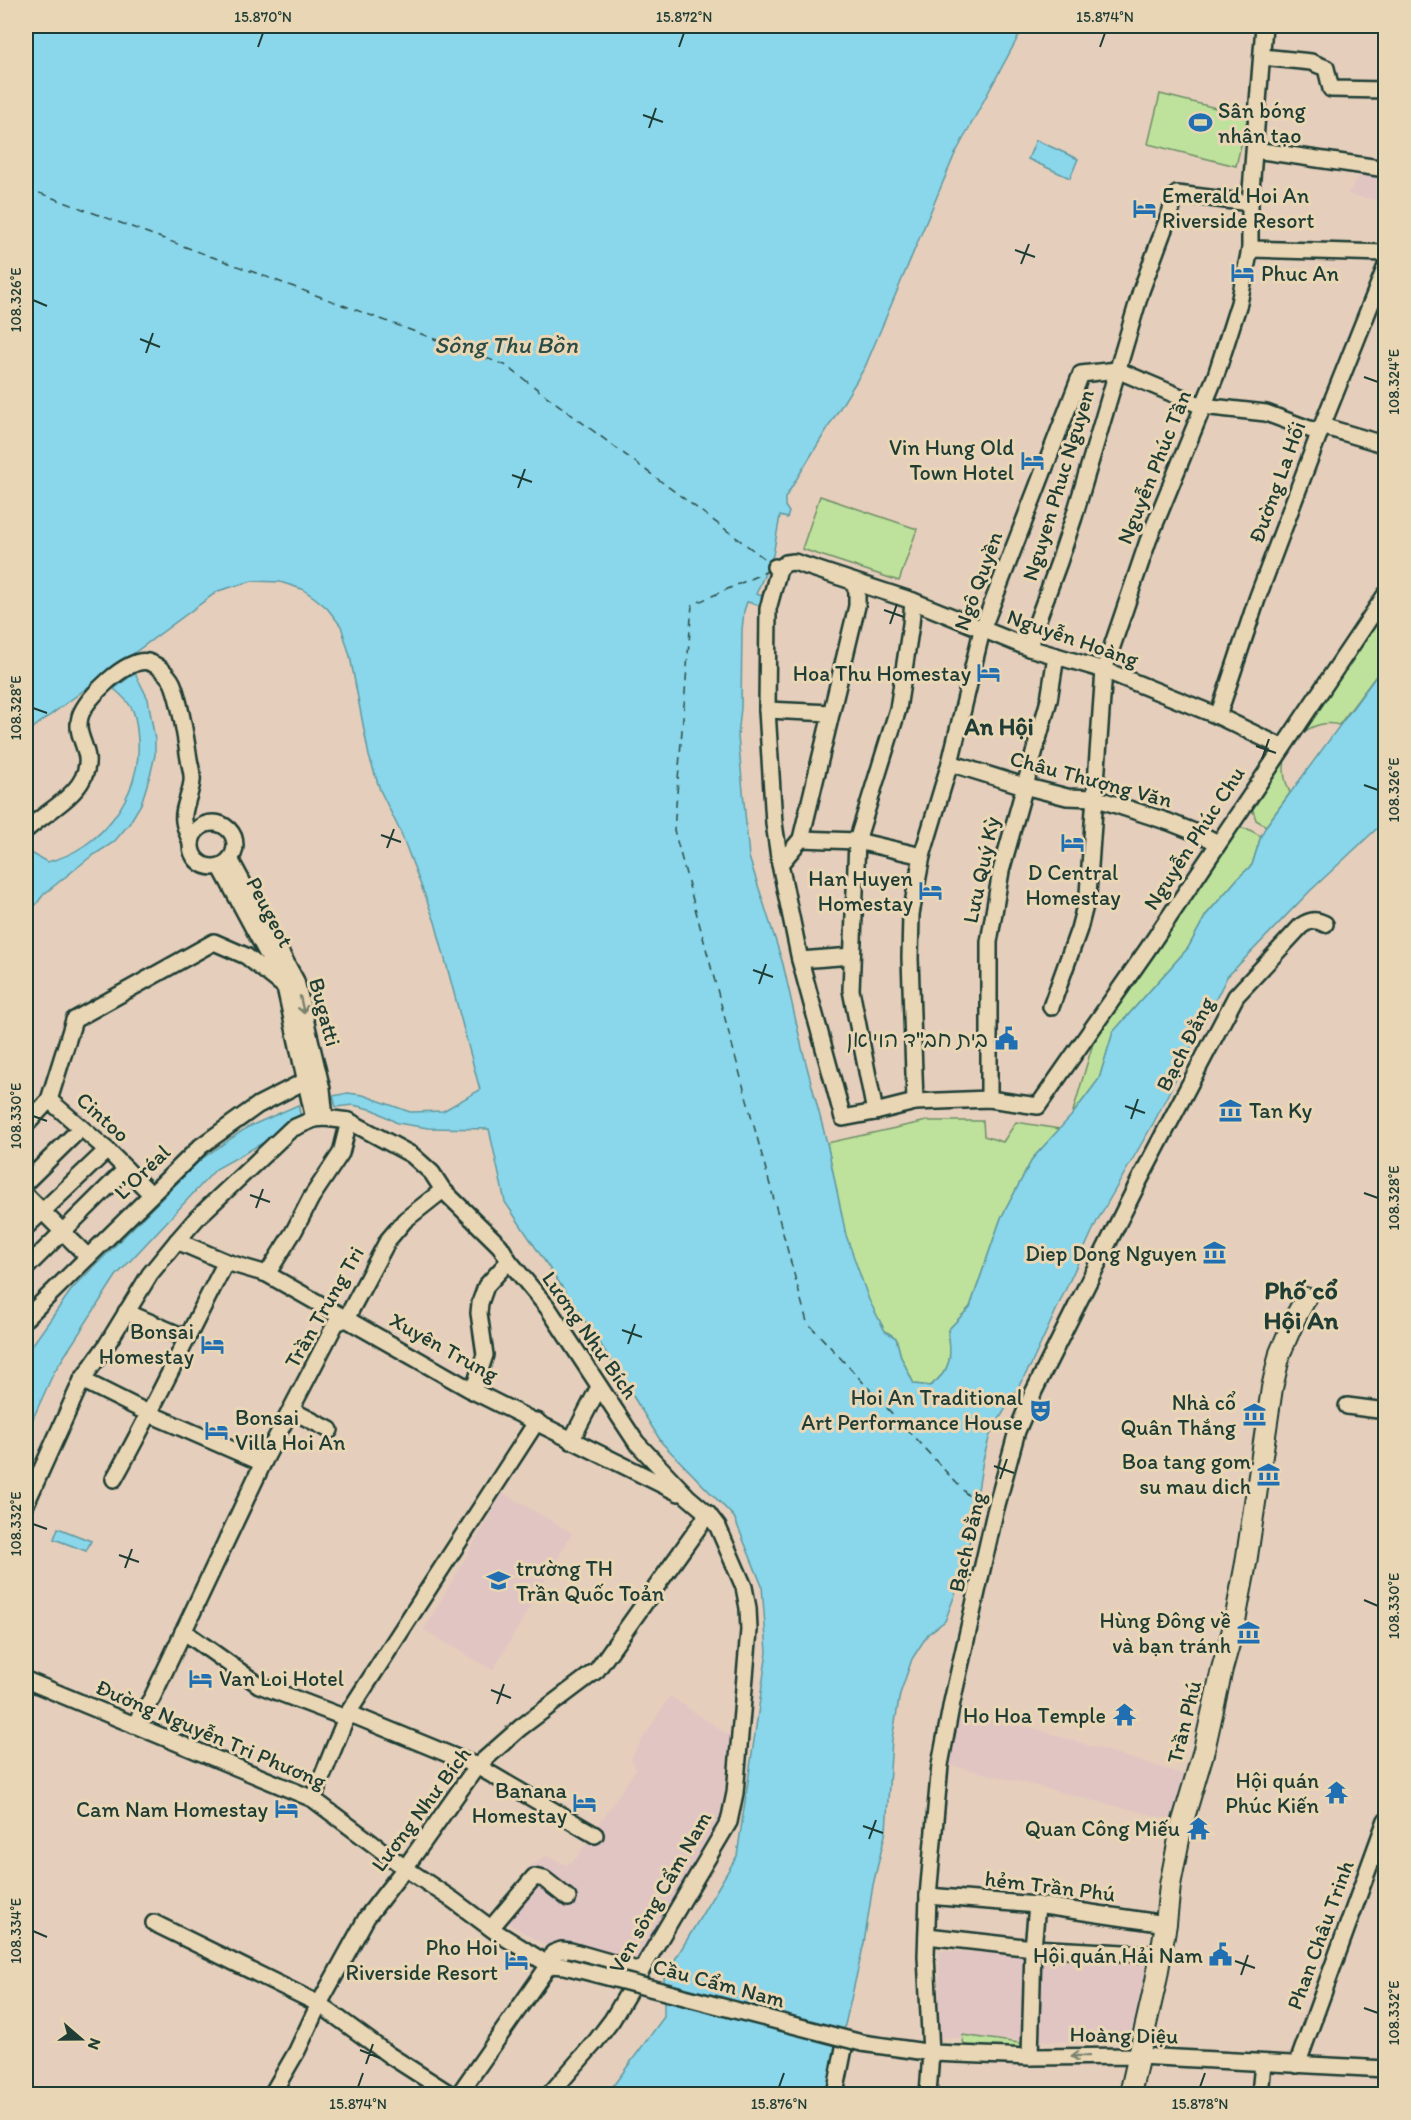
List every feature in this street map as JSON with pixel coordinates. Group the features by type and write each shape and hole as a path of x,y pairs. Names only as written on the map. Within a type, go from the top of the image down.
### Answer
{"main road":[{"name":"Trần Phú","path":"1130,2094 1161,1955 1170,1885 1182,1824 1204,1750 1234,1626 1246,1563 1272,1388 1280,1353 1306,1298"}],"street":[{"name":"Nguyễn Phúc Tần","path":"1051,1007 1088,894 1104,670 1148,541 1216,375 1239,303 1250,249 1250,203 1264,26"},
{"path":"1262,57 1311,62 1326,68 1330,89 1386,90"},
{"path":"1255,150 1386,169"},
{"path":"1250,203 1177,194 1142,291 1118,370 1202,406 1266,413 1386,445"},
{"path":"1250,249 1386,253"},
{"name":"Đường La Hối","path":"1218,716 1254,609 1321,429 1381,273 1386,266"},
{"name":"Ngô Quyền","path":"915,1102 910,958 911,914 922,856 950,762 982,630 1081,374 1118,370"},
{"name":"Nguyen Phuc Nguyen","path":"1029,648 1074,517 1118,370"},
{"name":"Nguyễn Hoàng","path":"767,710 768,609 777,568 794,562 913,601 1029,648 1104,670 1218,716 1282,747"},
{"path":"780,864 801,839 856,606 857,590 852,582"},
{"name":"Nguyễn Phúc Chu","path":"989,1099 1038,1106 1147,950 1386,594"},
{"path":"875,1112 851,990 857,841 898,709 913,601"},
{"name":"Lưu Quý Kỳ","path":"989,1099 989,942 1001,871 1049,700 1056,656"},
{"path":"26,830 63,800 82,780 88,761 86,747 79,732 79,723 80,715 89,702 99,690 122,671 139,662 150,662 163,671 173,684 177,699 192,780 183,819 192,850 199,863 213,867 225,863 235,846 230,832 218,824 203,826 193,836 191,843"},
{"path":"831,713 767,710 772,800 780,864 800,960 843,1118 915,1102 989,1099"},
{"name":"Châu Thượng Văn","path":"950,762 1067,797 1095,798 1169,822 1218,843"},
{"path":"801,839 857,841 922,856"},
{"name":"Peugeot","path":"225,863 285,987 307,1080 307,1092 320,1118"},
{"name":"Bugatti","path":"225,863 296,981 322,1089 320,1118"},
{"name":"Bạch Đằng","path":"928,2094 931,2053 926,1956 935,1807 945,1734 995,1512 1017,1431 1034,1391 1134,1191 1236,996 1300,926 1308,921 1316,920 1325,924"},
{"path":"26,1125 50,1100 74,1020 214,942 246,956 285,987"},
{"path":"800,960 852,956"},
{"name":"L’Oréal","path":"26,1316 201,1146 258,1105 307,1080"},
{"name":"Cintoo","path":"50,1100 106,1150 150,1194"},
{"path":"26,1504 82,1380 150,1274 197,1218 291,1129 320,1118"},
{"name":"Lương Như Bích","path":"272,2094 368,1917 477,1766 520,1728 597,1670 708,1514 687,1497 636,1442 548,1308 509,1261 500,1246 443,1190 432,1173 412,1155 349,1121 320,1118"},
{"path":"267,1274 294,1231 311,1198 341,1153 349,1121"},
{"path":"26,1182 81,1128"},
{"path":"26,1227 106,1150"},
{"path":"26,1268 126,1169"},
{"name":"Trần Trung Tri","path":"134,1725 152,1698 263,1463 336,1323 346,1319 388,1240 405,1220 443,1190"},
{"path":"26,1195 88,1257"},
{"name":"Xuyên Trung","path":"177,1241 226,1262 267,1274 473,1391 687,1497"},
{"path":"473,1391 485,1355 479,1313 480,1304 486,1286 509,1261"},
{"path":"114,1479 150,1414 226,1262"},
{"path":"126,1312 186,1338"},
{"path":"82,1380 150,1414 263,1463"},
{"path":"572,1441 599,1387"},
{"path":"1347,1406 1386,1411"},
{"path":"291,1410 330,1430"},
{"path":"313,1799 347,1715 537,1421"},
{"name":"Ven sông Cẩm Nam","path":"550,2094 612,2020 729,1822 733,1808 749,1630 748,1608 744,1587 718,1527 708,1514"},
{"path":"183,1631 259,1685 347,1715 477,1766 595,1835"},
{"name":"Đường Nguyễn Tri Phương","path":"26,1680 313,1799 405,1868 549,1965"},
{"name":"Phan Châu Trinh","path":"1297,2065 1380,1851 1386,1820"},
{"path":"491,1928 534,1877 544,1880 568,1898"},
{"name":"hẻm Trần Phú","path":"928,1896 1037,1905 1166,1924"},
{"path":"1030,2056 1033,1948 1037,1905"},
{"path":"153,1923 319,2004 389,2055 450,2094"},
{"path":"927,1936 1033,1948 1161,1955"},
{"path":"459,2094 549,1965 553,1953 561,1950 571,1951 641,1971"},
{"name":"Cầu Cẩm Nam","path":"549,1965 565,1966 861,2043"},
{"name":"Hoàng Diệu","path":"861,2043 931,2053 1139,2056 1386,2069"},
{"path":"835,2094 844,2048"},
{"path":"1260,2094 1263,2063"}],"shaded area":[{"path":"1372,156 1385,158 1385,202 1348,194"},
{"name":"trường TH Trần Quốc Toản","path":"503,1493 572,1533 493,1670 424,1630"},
{"path":"670,1696 731,1737 720,1819 633,1968 583,1963 551,1953 547,1946 494,1915 528,1868 546,1856 566,1865 576,1859 636,1769 631,1758"},
{"path":"954,1704 1191,1777 1177,1821 943,1763"},
{"path":"940,1951 1150,1958 1137,2044 938,2037"}],"green space":[{"name":"Sân bóng nhân tạo","path":"1160,94 1248,116 1236,166 1148,144"},
{"path":"820,496 917,529 899,581 802,549"},
{"path":"1385,602 1385,664 1339,725 1329,723 1310,728 1294,741 1285,760 1284,770 1290,793 1266,826 1256,820 1251,804"},
{"path":"1241,828 1261,836 1252,865 1206,915 1188,948 1113,1032 1099,1079 1072,1115 1096,1033 1235,832"},
{"path":"927,1121 983,1121 984,1136 1003,1142 1016,1122 1060,1129 1033,1158 1001,1218 970,1307 948,1330 949,1362 943,1374 930,1386 914,1384 901,1357 896,1338 885,1331 869,1301 845,1235 827,1143"},
{"path":"962,2035 1034,2045 1034,2051 965,2050"}],"water":[{"name":"Sông Thu Bồn","path":"26,26 1024,26 954,156 865,367 785,498 785,506 789,512 787,518 780,516 773,555 756,594 763,596 760,605 747,602 742,630 741,708 738,736 749,857 783,964 827,1143 846,1235 869,1300 885,1331 896,1338 901,1357 914,1384 930,1386 943,1374 950,1355 948,1330 970,1307 1001,1218 1033,1158 1072,1115 1099,1079 1113,1032 1188,948 1206,915 1252,865 1266,826 1385,664 1385,821 1310,891 1227,977 1154,1122 1097,1221 1031,1365 990,1435 983,1460 965,1568 945,1621 928,1634 912,1659 900,1694 892,1739 886,1831 873,1885 864,1943 829,2094 607,2094 664,2017 664,1978 737,1856 767,1652 762,1586 734,1517 662,1443 605,1351 505,1202 489,1129 428,1128 397,1123 374,1110 353,1105 336,1107 333,1096 348,1093 363,1095 410,1112 443,1111 480,1090 435,922 401,833 380,790 369,756 350,656 341,626 327,608 315,598 302,589 280,582 252,581 218,591 26,733"},
{"path":"1036,140 1078,159 1070,178 1028,159"},
{"path":"135,673 148,699 155,740 155,755 141,804 129,824 114,842 89,858 44,894 26,918 26,850 47,862 66,856 84,846 100,833 114,818 125,800 133,781 138,740 133,711 126,700 114,689"},
{"path":"298,1105 302,1121 216,1169 116,1276 54,1372 26,1434 26,1354 72,1289 200,1160 248,1127"},
{"path":"58,1528 91,1541 86,1551 54,1539"}],"ferry route":[{"path":"26,188 505,365 769,562"},
{"path":"770,570 692,605 674,830 807,1322 976,1504"}],"place":[{"name":"Sân bóng nhân tạo","path":"1200,123"},
{"name":"Emerald Hoi An Riverside Resort","path":"1144,208"},
{"name":"Phuc An","path":"1243,273"},
{"name":"Vin Hung Old Town Hotel","path":"1032,460"},
{"name":"Hoa Thu Homestay","path":"989,673"},
{"name":"D Central Homestay","path":"1073,843"},
{"name":"Han Huyen Homestay","path":"931,891"},
{"name":"בית חב\"ד הוי אן","path":"1006,1039"},
{"name":"Tan Ky","path":"1231,1110"},
{"name":"Diep Dong Nguyen","path":"1215,1253"},
{"name":"Bonsai Homestay","path":"212,1344"},
{"name":"Hoi An Traditional Art Performance House","path":"1041,1410"},
{"name":"Nhà cổ Quân Thắng","path":"1254,1415"},
{"name":"Bonsai Villa Hoi An","path":"217,1430"},
{"name":"Boa tang gom su mau dich","path":"1269,1474"},
{"name":"trường TH Trần Quốc Toản","path":"498,1581"},
{"name":"Hùng Đông về và bạn tránh","path":"1249,1633"},
{"name":"Van Loi Hotel","path":"201,1678"},
{"name":"Ho Hoa Temple","path":"1124,1715"},
{"name":"Hội quán Phúc Kiến","path":"1337,1793"},
{"name":"Banana Homestay","path":"585,1803"},
{"name":"Cam Nam Homestay","path":"286,1809"},
{"name":"Quan Công Miếu","path":"1198,1828"},
{"name":"Hội quán Hải Nam","path":"1221,1955"},
{"name":"Pho Hoi Riverside Resort","path":"516,1960"}],"district":[{"name":"An Hội","path":"999,726"},
{"name":"Phố cổ Hội An","path":"1301,1305"}]}
